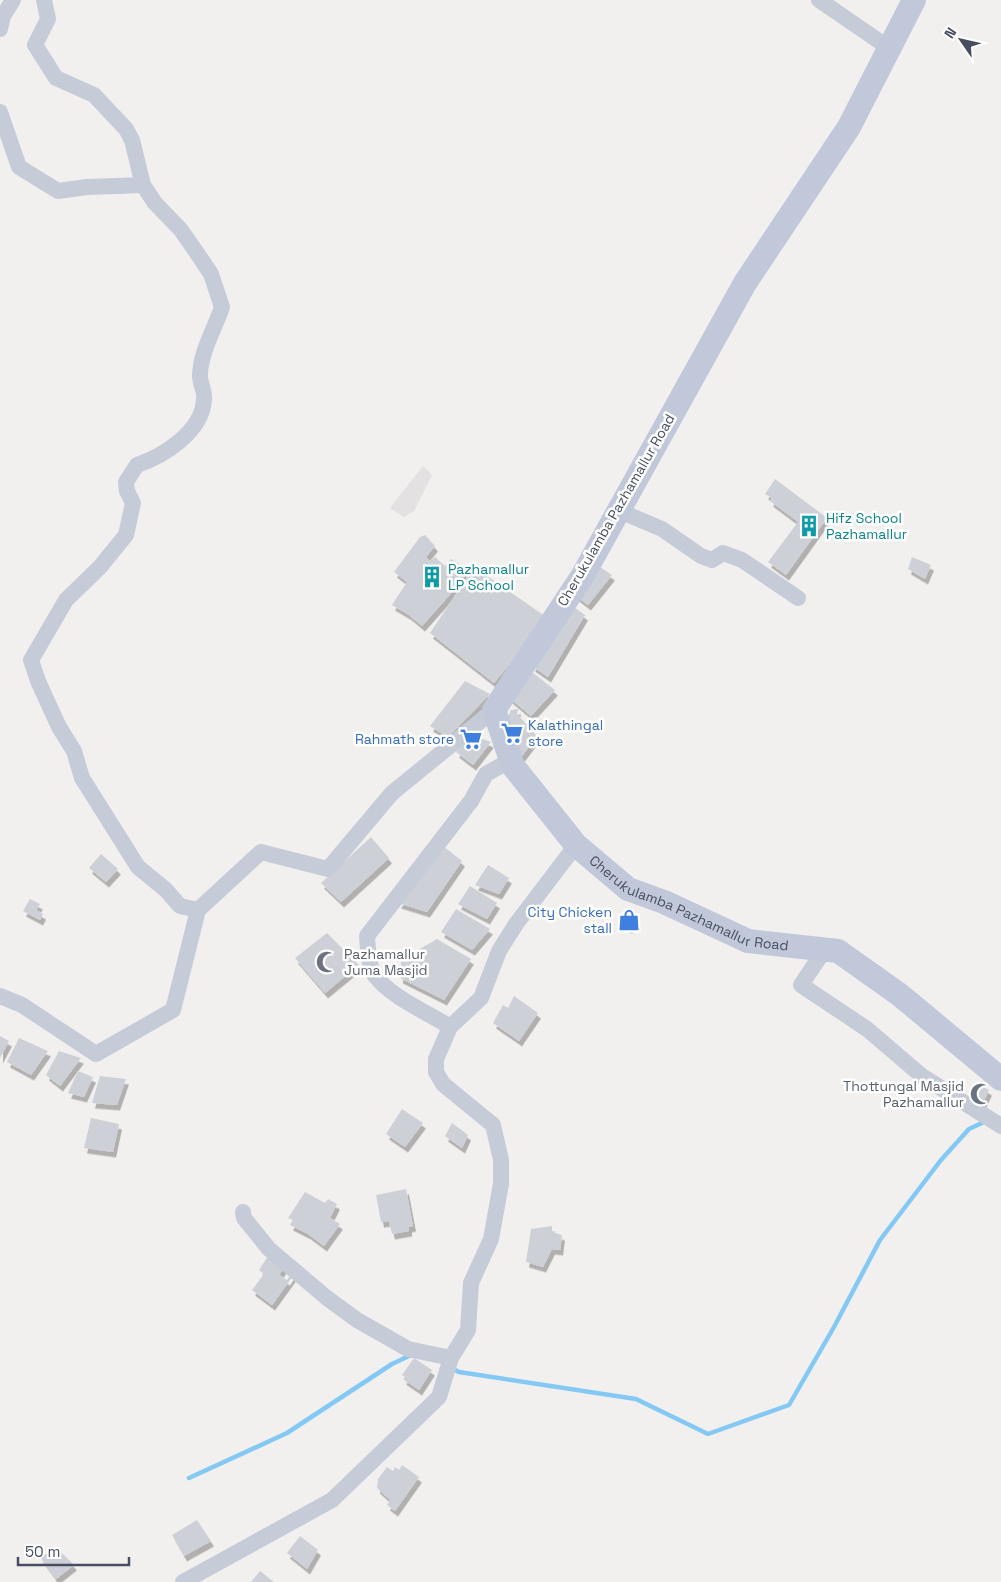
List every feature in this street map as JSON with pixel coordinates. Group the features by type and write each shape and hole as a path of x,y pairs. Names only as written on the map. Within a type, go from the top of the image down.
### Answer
{"street":[{"path":"0,30 3,16 13,0"},
{"path":"44,0 48,19 35,45 56,78 94,95 126,129 132,140 142,185 155,203 181,230 211,274 222,307 207,349 200,376 204,399 197,421 178,443 156,459 137,464 126,482 127,491 133,503 126,534 100,567 66,600 31,660 56,720 74,751 82,778 138,867 166,890 180,906 198,910"},
{"path":"819,0 889,48"},
{"name":"Cherukulamba Pazhamallur Road","path":"914,0 849,127 745,283 617,510 583,575 494,710 513,766 576,845 628,888 748,940 838,951 900,995 1001,1079"},
{"path":"0,112 19,167 58,191 87,187 142,185"},
{"path":"617,510 662,529 707,558 712,560 723,553 742,560 798,598"},
{"path":"0,996 22,1005 96,1054 173,1010 198,910 261,852 328,869 392,794 494,710"},
{"path":"450,1027 397,995 375,977 368,954 367,936 471,801 486,774 511,760"},
{"path":"183,1582 332,1500 439,1397 451,1358 468,1330 471,1283 492,1239 501,1184 501,1168 493,1125 443,1084 436,1072 436,1059 450,1027 481,998 499,951 539,893 576,845"},
{"path":"825,950 801,985 867,1029 922,1076 1000,1126"},
{"path":"243,1212 244,1218 269,1249 327,1298 357,1320 408,1349 451,1358"}],"shaded area":[{"path":"423,466 432,475 414,511 404,517 390,508"}],"building":[{"name":"Hifz School Pazhamallur","path":"775,479 827,518 786,575 768,562 798,522 770,501 772,498 765,494"},
{"name":"Pazhamallur LP School","path":"425,535 435,546 426,557 430,561 435,557 445,566 451,559 469,570 422,626 409,615 392,605 407,582 394,572 420,537"},
{"path":"912,557 931,565 925,579 908,569"},
{"path":"597,565 612,575 588,605 575,595"},
{"path":"474,567 548,618 494,683 430,633"},
{"path":"571,605 585,615 548,677 532,666"},
{"path":"528,669 555,690 531,716 506,695"},
{"path":"465,681 490,694 448,737 430,726"},
{"path":"518,709 517,714 537,736 522,756 518,754 507,719 511,710"},
{"path":"475,731 480,738 491,742 473,765 456,752"},
{"path":"371,837 389,858 341,902 321,883"},
{"path":"442,845 462,861 427,912 398,903"},
{"path":"101,854 118,869 106,882 89,868"},
{"path":"488,865 509,878 499,894 475,885"},
{"path":"470,886 497,903 487,919 458,904"},
{"path":"30,899 40,904 36,910 43,914 40,920 23,911"},
{"path":"456,909 490,929 472,950 441,932"},
{"name":"City Chicken stall","path":"629,912 636,917 629,928 621,923"},
{"name":"Pazhamallur Juma Masjid","path":"327,933 359,965 325,993 295,958"},
{"path":"437,939 471,959 444,1000 400,978 401,960"},
{"path":"514,996 538,1013 519,1041 493,1023 503,1005 508,1008"},
{"path":"0,1036 9,1041 0,1058"},
{"path":"19,1038 48,1051 31,1075 7,1062"},
{"path":"59,1051 81,1058 60,1086 46,1075"},
{"path":"78,1071 93,1077 84,1097 68,1093"},
{"path":"100,1076 126,1079 117,1105 92,1103"},
{"name":"Thottungal Masjid Pazhamallur","path":"981,1085 989,1090 983,1103 973,1098"},
{"path":"402,1109 423,1123 405,1147 386,1134"},
{"path":"91,1118 119,1124 113,1152 84,1148"},
{"path":"452,1123 468,1135 462,1148 445,1136"},
{"path":"406,1189 413,1226 409,1227 409,1231 392,1234 389,1221 381,1222 376,1195"},
{"path":"305,1192 325,1203 328,1199 337,1204 330,1218 340,1224 324,1246 308,1234 290,1225 293,1220 288,1218"},
{"path":"552,1226 552,1232 562,1235 560,1250 552,1249 543,1267 526,1262 531,1229"},
{"path":"268,1256 284,1267 279,1275 287,1280 291,1274 293,1276 272,1305 252,1290 264,1274 259,1270"},
{"path":"414,1358 432,1370 419,1390 403,1379 405,1377 402,1375"},
{"path":"402,1465 419,1477 395,1511 387,1505 390,1500 377,1488 378,1479 387,1467 393,1471 395,1467 399,1470"},
{"path":"197,1520 211,1541 184,1556 172,1535"},
{"path":"300,1536 318,1550 307,1569 287,1553"},
{"path":"57,1548 74,1565 56,1579 40,1557"},
{"path":"260,1571 274,1582 251,1582"}],"waterway":[{"path":"451,1368 459,1372 636,1399 708,1434 789,1405 834,1327 880,1240 941,1160 969,1129 986,1121"},
{"path":"189,1478 287,1433 392,1364 411,1355"}],"place":[{"name":"Hifz School Pazhamallur","path":"809,526"},
{"name":"Pazhamallur LP School","path":"432,577"},
{"name":"Kalathingal store","path":"512,733"},
{"name":"Rahmath store","path":"471,739"},
{"name":"City Chicken stall","path":"629,920"},
{"name":"Pazhamallur Juma Masjid","path":"327,962"},
{"name":"Thottungal Masjid Pazhamallur","path":"981,1094"}]}
